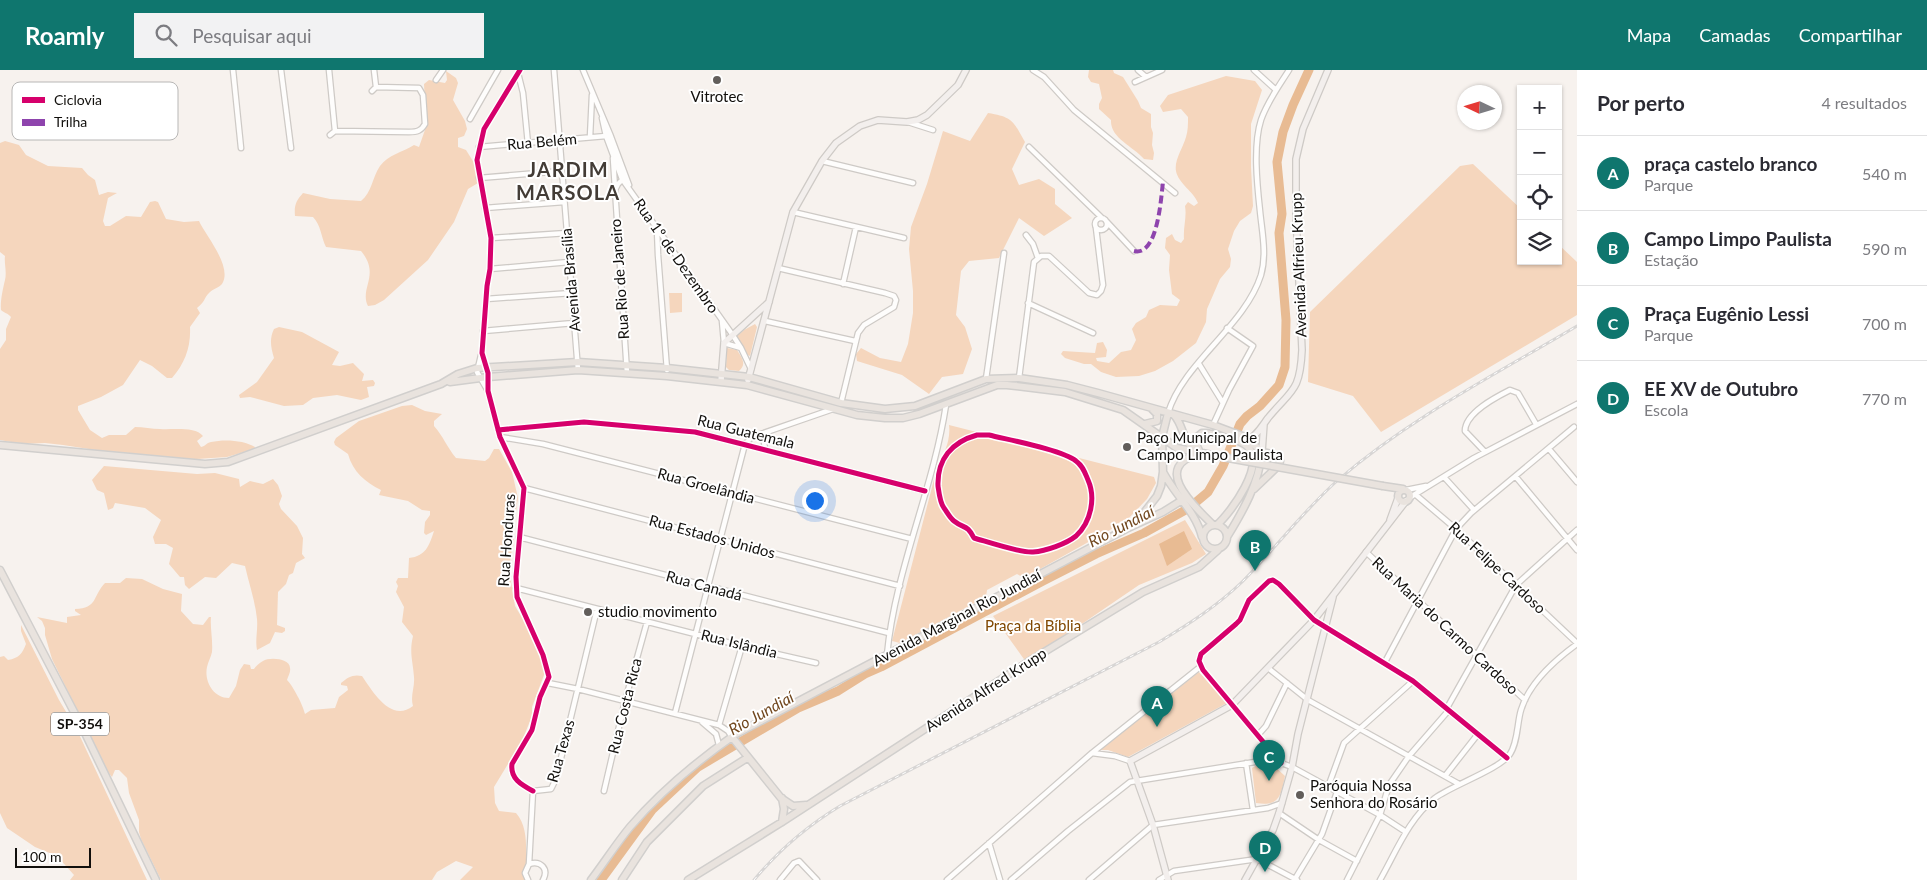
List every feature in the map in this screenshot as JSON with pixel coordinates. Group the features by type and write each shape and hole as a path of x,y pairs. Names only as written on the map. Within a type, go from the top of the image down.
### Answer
{"main road":[{"path":"747,385 793,212 822,161 836,143 860,126 878,120 907,122 918,120 927,115 958,85 966,70"},
{"name":"Avenida Alfrieu Krupp","path":"1244,441 1264,424 1290,396 1297,385 1301,371 1296,159 1303,129 1328,70"},
{"path":"721,382 724,343 770,301"},
{"path":"748,321 765,321"},
{"path":"441,384 458,374 477,368 578,362 667,368 749,377 841,403 885,409 915,406 986,379 1019,378 1067,385 1213,425 1228,431 1262,452 1279,457 1279,465 1250,494"},
{"path":"0,445 205,464 228,462 441,384 488,376 578,370 667,376 747,385 857,415 885,418 903,418 919,414 997,385 1007,385 1066,392 1123,410 1177,448 1405,490 1413,497"},
{"path":"946,405 947,395"},
{"path":"1145,424 1157,421 1157,414 1152,408"},
{"path":"1135,525 1157,496 1161,486 1163,472 1162,437 1170,413"},
{"path":"1170,413 1181,424 1184,437 1190,446 1200,453"},
{"path":"1163,472 1195,513 1207,548 1218,550 1225,545 1227,537 1250,494 1258,473 1264,424"},
{"path":"1200,453 1196,442 1198,435 1206,433 1244,441 1253,456 1252,470 1236,503 1215,525 1206,528 1202,538"},
{"path":"1185,500 1176,477 1179,466 1184,461 1200,453"},
{"path":"1163,472 1176,477"},
{"path":"1383,486 1400,501 1413,497"},
{"path":"1389,522 1398,492 1405,490"},
{"path":"1168,877 1153,825 1130,761 1232,705 1314,620 1389,522 1413,497"},
{"name":"Avenida Marginal Rio Jundiaí","path":"591,880 629,828 666,789 719,745 1185,500"},
{"path":"1195,513 1224,529 1227,537"},
{"name":"Avenida Alfred Krupp","path":"688,880 782,822 1031,660 1143,592 1199,567 1218,550"},
{"name":"SP-354","path":"0,570 85,732 156,880"},
{"path":"1245,880 1273,830 1279,813 1292,767 1333,595"},
{"path":"733,738 781,798 793,806 808,804"},
{"path":"622,880 647,842 703,786 746,756"},
{"path":"781,798 784,809 782,822"}],"street":[{"path":"233,70 241,148"},
{"path":"281,70 291,148"},
{"path":"329,70 335,131"},
{"path":"330,135 335,131 409,132 423,128 425,124 423,95 419,88 374,89 374,70"},
{"path":"436,80 443,70"},
{"path":"470,120 498,70"},
{"name":"Avenida Brasília","path":"554,70 578,370"},
{"name":"Rua 1º de Dezembro","path":"583,70 615,148 623,179"},
{"path":"1033,70 1044,77 1074,110 1175,193"},
{"path":"1138,70 1146,76"},
{"path":"1135,82 1162,70"},
{"path":"1254,70 1276,90"},
{"path":"1170,413 1176,393 1244,307 1261,276 1264,260 1257,159 1258,135 1262,120 1276,90 1289,70"},
{"path":"488,391 479,377 477,368 482,353 491,238 476,160 484,129 519,72"},
{"path":"519,72 528,144"},
{"path":"511,87 522,93"},
{"path":"590,137 592,94"},
{"name":"Rua 1º de Dezembro","path":"602,118 606,136 623,179 732,334 751,370"},
{"path":"907,122 933,130"},
{"path":"606,136 615,148"},
{"name":"Rua Belém","path":"479,147 606,136"},
{"path":"1029,147 1116,230 1134,251"},
{"name":"Rua Rio de Janeiro","path":"613,154 627,373"},
{"path":"822,161 913,183"},
{"path":"479,178 562,171"},
{"path":"613,177 623,179 614,193"},
{"path":"485,208 564,202"},
{"path":"793,212 904,238"},
{"path":"1019,378 1033,267 1038,258 1045,255 1049,256 1089,294 1097,295 1101,291 1103,284 1095,221 1101,217"},
{"path":"1098,243 1107,225 1106,221"},
{"path":"843,284 856,227"},
{"path":"1096,228 1116,230"},
{"path":"658,229 658,255 667,376"},
{"path":"491,238 567,232"},
{"path":"1026,235 1033,244 1038,258"},
{"path":"986,379 1004,253"},
{"path":"490,269 569,262"},
{"path":"778,268 885,293 894,296 896,300 894,306 864,325 858,333 841,403"},
{"path":"486,299 572,293"},
{"path":"1028,303 1093,333"},
{"path":"721,320 724,343 741,348"},
{"path":"765,321 855,341"},
{"path":"483,331 574,323"},
{"path":"1213,425 1253,346 1227,328"},
{"path":"482,353 488,376 488,391"},
{"path":"1199,364 1223,403"},
{"path":"1485,452 1467,433 1465,427 1481,407 1510,390 1516,391 1536,424"},
{"name":"Rua Honduras","path":"488,391 500,437 524,488 516,588 518,603 548,668 548,684"},
{"path":"1413,497 1485,452 1577,404"},
{"path":"887,656 889,633 900,586 946,405"},
{"path":"675,714 745,444 752,437 833,409"},
{"name":"Rua Guatemala","path":"498,430 571,422 598,422 695,432 925,491"},
{"path":"1384,662 1456,529 1474,510 1574,427"},
{"path":"765,449 766,433"},
{"name":"Rua Groelândia","path":"500,437 544,444 912,539"},
{"path":"1549,449 1577,482"},
{"path":"1444,477 1474,510"},
{"path":"1516,477 1577,550"},
{"path":"1405,490 1428,486"},
{"name":"Rua Estados Unidos","path":"524,488 900,586"},
{"name":"Rua Felipe Cardoso","path":"1413,497 1456,529 1577,644"},
{"path":"1347,880 1380,815 1389,785 1409,756 1448,709 1516,584 1577,530"},
{"name":"Rua Canadá","path":"519,537 889,633"},
{"name":"Rua Maria do Carmo Cardoso","path":"1366,552 1525,700"},
{"path":"1281,763 1200,667 1199,657 1240,620 1249,600 1269,581 1273,580 1280,584 1314,620 1413,681 1507,758"},
{"name":"Rua Islândia","path":"516,588 816,663"},
{"name":"Rua Texas","path":"528,880 525,873 529,864 533,791 551,789 554,784 597,608"},
{"name":"Rua Costa Rica","path":"604,791 647,622"},
{"path":"1380,880 1406,832 1429,803 1507,758 1514,745 1521,710 1525,700 1551,665 1577,644"},
{"path":"719,725 742,646"},
{"path":"947,880 1092,753 1200,667"},
{"path":"1268,668 1308,700 1459,784"},
{"path":"1328,787 1344,742 1413,681"},
{"path":"1258,735 1266,726 1287,683"},
{"path":"533,791 520,784 511,770 512,764 532,730 540,697 548,684 578,689 719,725 728,731 733,738"},
{"path":"698,720 714,730 719,745"},
{"path":"1445,776 1478,734"},
{"path":"1092,753 1115,756 1130,761"},
{"path":"1011,880 1068,830 1130,782 1261,761 1281,763 1292,767 1380,815 1406,832"},
{"path":"1246,763 1253,810"},
{"path":"1159,880 1168,877 1174,872 1257,859 1296,880 1319,840 1337,792"},
{"path":"1089,880 1153,825 1274,807 1282,803"},
{"path":"1279,813 1319,840 1356,861"},
{"path":"990,843 1000,880"},
{"path":"780,880 794,863 799,861 817,880"},
{"path":"529,864 535,862 544,868 546,873 543,880"}],"green space":[{"path":"1089,70 1113,70 1114,73 1123,77 1141,108 1151,114 1153,160 1144,159 1114,132 1111,120 1099,109 1102,98 1099,84 1091,82 1088,77"},
{"path":"446,71 456,78 458,83 453,100 465,121 467,129 464,136 458,138 458,147 466,150 476,166 482,169 483,173 478,183 468,189 454,222 428,260 384,300 375,305 368,306 366,293 370,274 367,260 361,251 326,247 318,224 313,217 295,216 296,203 303,193 330,199 361,201 365,197 383,162 414,145 419,147 426,127 422,119 425,104 424,84 429,80 445,83 447,80"},
{"path":"1226,76 1255,81 1262,90 1251,124 1253,206 1251,213 1240,221 1234,231 1228,249 1231,259 1230,267 1220,279 1207,309 1206,322 1196,343 1173,361 1155,371 1139,376 1116,377 1101,372 1091,364 1084,364 1065,358 1061,354 1063,351 1095,353 1097,343 1103,342 1107,350 1106,357 1096,358 1097,361 1109,363 1121,352 1131,350 1136,340 1132,329 1136,323 1146,317 1149,310 1160,305 1177,306 1180,300 1172,294 1169,270 1170,255 1165,248 1166,238 1172,234 1175,240 1181,243 1184,239 1185,206 1188,202 1194,206 1198,203 1180,180 1176,171 1177,158 1187,135 1188,117 1181,109 1163,112 1160,106 1168,95"},
{"path":"988,113 1008,118 1018,129 1025,142 1012,169 1019,185 1039,179 1055,189 1055,204 1072,218 1044,236 1019,218 999,258 969,261 961,271 956,315 965,327 972,349 963,374 942,377 929,394 902,375 857,361 856,354 861,348 880,358 901,362 908,344 913,313 909,249 911,227 927,184 943,131 970,141"},
{"path":"5,141 19,145 26,155 48,166 82,168 95,180 99,195 108,192 117,193 108,198 103,221 105,226 110,226 126,216 141,217 150,202 155,201 158,202 166,219 184,222 199,221 217,252 224,269 222,284 210,292 197,308 200,313 190,327 186,354 172,378 167,378 152,366 140,360 123,385 101,397 78,406 78,410 90,430 102,438 109,435 126,435 135,427 183,429 195,431 203,436 197,441 201,447 211,442 228,440 245,443 255,447 254,449 227,457 167,461 63,445 45,443 22,444 0,440 0,349 6,340 6,329 11,317 1,310 6,274 5,256 0,252 0,143"},
{"path":"1473,164 1517,205 1517,265 1562,265 1562,248 1577,262 1577,315 1381,432 1353,396 1308,382 1310,312 1460,166"},
{"path":"669,293 682,293 682,312 670,313"},
{"path":"755,324 757,327 750,356 736,337"},
{"path":"279,327 302,332 339,352 332,365 340,366 353,363 364,374 362,381 373,380 374,386 367,387 369,397 361,400 337,395 313,398 303,405 284,406 250,397 240,398 239,395 257,382 274,358 271,336 274,329"},
{"path":"727,348 737,350 742,358 743,366 739,371 729,370 726,367"},
{"path":"412,405 425,411 442,414 434,421 434,426 456,458 485,461 494,449 499,449 512,472 518,498 514,525 514,543 509,570 515,606 530,631 545,664 544,675 532,707 532,716 522,741 521,749 511,759 494,787 495,803 499,811 516,813 523,824 526,843 524,874 528,880 460,880 473,867 456,861 437,872 432,880 161,880 141,839 139,820 129,793 127,778 119,770 115,770 112,777 107,771 52,659 45,635 45,628 42,621 37,617 67,623 67,617 81,615 75,609 91,604 105,583 120,583 126,578 142,579 163,589 182,594 181,611 193,624 203,625 211,617 212,652 206,672 208,683 218,695 229,698 236,686 240,670 244,664 250,665 251,669 254,669 263,661 274,659 283,660 289,665 290,671 287,680 298,696 305,714 311,710 335,708 339,697 348,690 347,686 341,685 341,683 356,675 362,676 377,697 390,708 397,711 413,706 414,681 411,652 413,636 402,622 404,607 396,592 398,586 396,582 398,578 408,578 409,558 423,553 428,546 434,531 426,535 424,533 425,522 430,515 430,511 422,510 408,501 379,495 381,490 360,476 348,454 335,445 334,442 336,438 359,421 402,406"},
{"path":"949,425 1154,477 1156,483 1147,499 1126,521 1024,578 1017,574 987,590 986,597 900,643 892,641 937,468 948,442"},
{"path":"104,466 197,474 215,473 239,479 240,487 250,481 263,484 273,479 278,485 282,496 279,504 281,509 297,526 303,538 302,554 305,558 296,563 293,573 289,575 286,584 278,592 277,625 285,628 285,631 282,633 275,632 270,643 257,650 256,612 245,566 232,563 216,578 205,577 189,589 185,585 184,577 180,577 169,564 173,548 166,544 155,544 153,537 161,520 145,508 115,503 113,508 108,510 104,493 97,490 92,480"},
{"name":"Praça da Bíblia","path":"1185,520 1206,554 1192,563 1139,585 1026,662 993,616"},
{"path":"21,625 59,700 77,730 147,880 70,880 74,875 57,856 35,847 7,828 0,813 0,657 4,656 8,660 17,657 21,653 26,644 21,631"},
{"path":"1199,672 1227,703 1128,757 1108,750 1100,750"},
{"path":"1259,764 1272,764 1285,776 1278,798 1270,803 1256,803 1252,768"}],"shaded area":[{"path":"1184,531 1192,549 1167,566 1159,544"}],"waterway":[{"name":"Rio Jundiaí","path":"601,880 652,810 698,767 798,708 838,691 865,674 1096,554 1144,533 1189,508 1208,492 1223,466 1240,424 1279,385 1285,367 1286,320 1279,233 1282,214 1277,162 1283,132 1309,70"}],"railway":[{"path":"754,880 794,839 840,806 1159,642 1213,607 1242,582 1325,492 1366,458 1394,437 1454,398 1577,326"}],"marked path":[{"path":"1134,251 1142,250 1148,245 1153,236 1157,224 1163,182"}],"cycle path":[{"path":"520,70 484,129 477,160 491,238 482,353 488,373 488,391 500,437 524,488 516,577 517,597 543,655 549,677 540,697 532,730 512,764 515,778 533,791"},
{"path":"498,430 584,422 695,432 925,491"},
{"path":"977,435 989,435 1048,449 1069,457 1078,463 1084,470 1092,494 1092,502 1085,524 1076,536 1050,549 1027,552 974,538 967,529 953,520 940,498 938,486 940,468 943,460 953,447 977,435"},
{"path":"1281,763 1203,670 1199,661 1201,654 1240,620 1249,600 1269,581 1273,580 1314,620 1413,681 1507,758"}],"place":[{"name":"Vitrotec","path":"717,80"},
{"name":"Paço Municipal de Campo Limpo Paulista","path":"1127,447"},
{"name":"Campo Limpo Paulista","path":"1255,571"},
{"name":"studio movimento","path":"588,612"},
{"name":"praça castelo branco","path":"1157,727"},
{"name":"Praça Eugênio Lessi","path":"1269,781"},
{"name":"Paróquia Nossa Senhora do Rosário","path":"1300,795"},
{"name":"EE XV de Outubro","path":"1265,872"}],"district":[{"name":"JARDIM MARSOLA","path":"568,182"}]}
